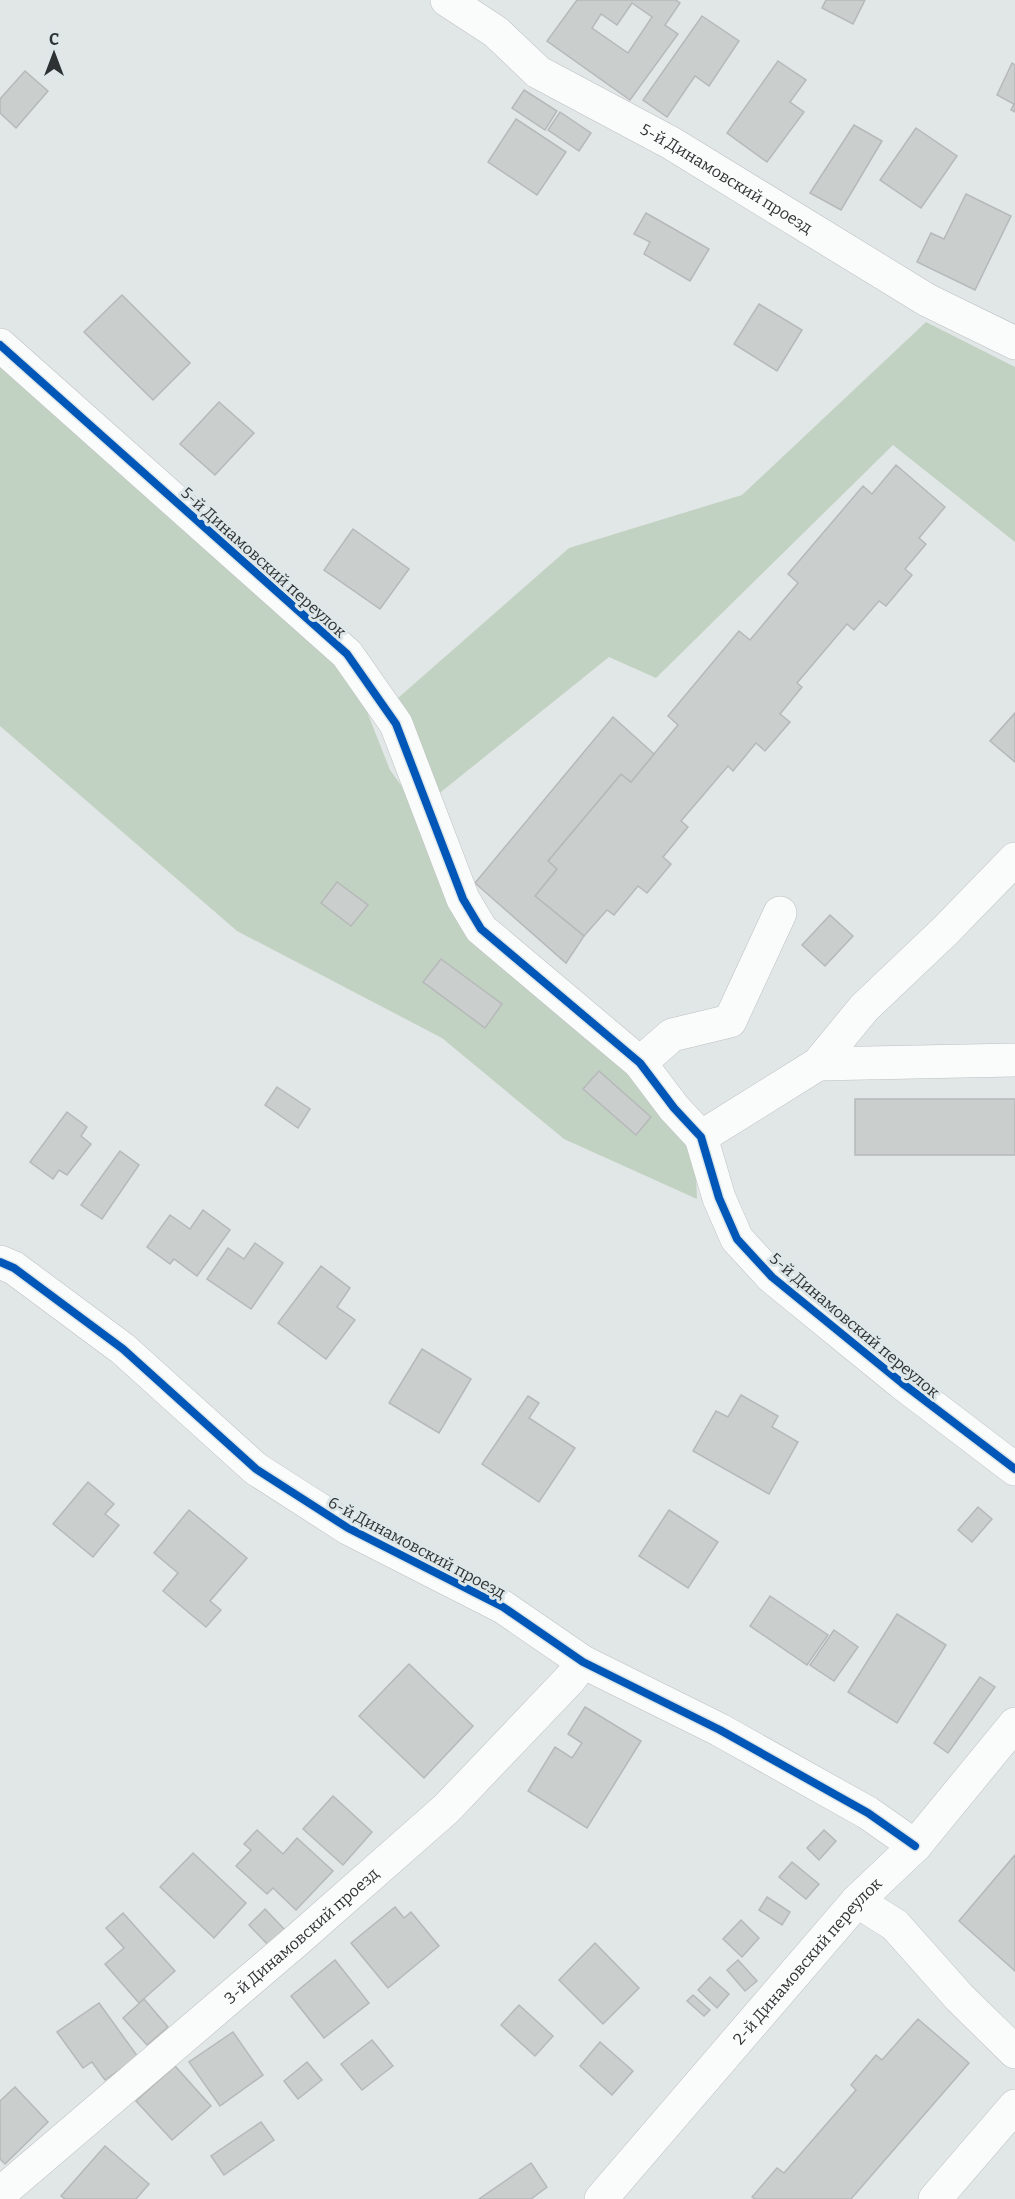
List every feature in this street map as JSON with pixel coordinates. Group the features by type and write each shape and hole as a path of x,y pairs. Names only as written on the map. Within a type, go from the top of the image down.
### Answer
{"street":[{"name":"5-й Динамовский проезд","path":"447,0 496,32 538,72 671,143 927,300 1015,343"},
{"name":"5-й Динамовский переулок","path":"0,345 347,654 396,724 463,899 481,929 640,1063 674,1108 701,1137 719,1198 737,1239 772,1277 902,1383 1015,1469"},
{"path":"701,1137 818,1065 864,1008 945,931 1015,859"},
{"path":"640,1063 672,1035 730,1020 780,913"},
{"path":"818,1065 1015,1060"},
{"name":"6-й Динамовский проезд","path":"0,1262 14,1268 123,1349 255,1468 348,1528 503,1607 583,1662 740,1741 868,1813 915,1846"},
{"name":"3-й Динамовский проезд","path":"4,2194 446,1809 570,1679 583,1662"},
{"name":"2-й Динамовский переулок","path":"601,2199 857,1901 915,1846 1015,1724"},
{"path":"857,1901 895,1925 959,1997 1015,2052"},
{"path":"935,2199 1015,2106"}],"green space":[{"path":"926,322 1015,367 1015,542 893,445 656,678 609,657 436,796 398,698 569,548 742,495"},
{"path":"0,366 340,668 362,699 390,770 414,803 431,861 581,1028 644,1089 695,1152 697,1199 564,1139 442,1038 237,931 0,726"}],"building":[{"path":"577,0 676,0 680,3 665,25 678,34 630,100 547,41","holes":["632,3 652,17 628,53 592,28 601,14 617,25"]},
{"path":"826,0 865,0 853,24 822,8"},
{"path":"702,16 739,41 709,86 695,76 667,117 643,100"},
{"path":"778,61 806,80 790,102 804,112 767,162 727,133"},
{"path":"1012,63 1015,65 1015,112 1011,110 1014,104 997,95"},
{"path":"25,71 48,91 16,128 0,113 0,99"},
{"path":"524,90 557,111 545,130 512,108"},
{"path":"560,112 591,133 579,151 548,130"},
{"path":"516,119 566,152 537,195 488,162"},
{"path":"854,125 882,141 841,210 810,193"},
{"path":"916,128 957,156 921,208 880,180"},
{"path":"966,194 1011,216 975,290 917,262 931,233 944,239"},
{"path":"646,213 709,249 690,281 644,254 650,242 634,234"},
{"path":"122,295 190,363 153,400 84,332"},
{"path":"759,304 802,330 777,371 734,344"},
{"path":"219,402 254,433 215,475 180,444"},
{"path":"896,465 945,507 919,538 926,544 905,569 912,575 886,606 879,601 854,630 847,624 797,683 802,687 780,714 790,722 765,751 756,743 733,771 728,766 681,821 688,827 663,857 671,864 647,893 638,886 614,915 607,910 584,936 535,896 557,869 548,861 621,774 631,782 678,725 668,716 739,631 750,640 798,583 788,574 863,486 872,494"},
{"path":"353,529 409,569 380,609 324,570"},
{"path":"1015,713 1015,762 990,741"},
{"path":"613,717 654,754 631,782 621,774 548,861 557,869 535,896 584,936 566,963 475,883"},
{"path":"337,882 368,905 351,926 321,903"},
{"path":"830,915 853,936 825,966 802,945"},
{"path":"441,959 502,1004 485,1028 423,982"},
{"path":"599,1071 651,1117 636,1135 583,1089"},
{"path":"277,1087 310,1109 298,1128 265,1105"},
{"path":"855,1099 1015,1099 1015,1155 855,1155"},
{"path":"67,1112 87,1127 81,1136 91,1144 67,1175 59,1170 53,1179 30,1162"},
{"path":"120,1151 139,1165 102,1219 81,1205"},
{"path":"203,1210 230,1230 197,1276 174,1259 170,1264 147,1247 170,1215 190,1229"},
{"path":"255,1243 283,1263 251,1309 207,1279 228,1248 244,1259"},
{"path":"321,1266 350,1288 337,1307 355,1320 326,1359 278,1323"},
{"path":"422,1349 471,1379 439,1433 389,1403"},
{"path":"741,1395 778,1416 772,1427 798,1442 769,1494 693,1451 716,1411 728,1417"},
{"path":"528,1396 539,1403 529,1418 575,1448 539,1502 482,1464"},
{"path":"88,1482 114,1504 105,1514 119,1525 93,1557 53,1524"},
{"path":"978,1507 992,1519 972,1542 958,1530"},
{"path":"189,1510 247,1558 210,1601 221,1610 206,1627 163,1591 178,1573 154,1553"},
{"path":"669,1510 718,1542 688,1588 639,1556"},
{"path":"770,1596 828,1635 807,1665 750,1626"},
{"path":"897,1614 946,1645 897,1723 848,1692"},
{"path":"834,1630 858,1647 834,1681 810,1665"},
{"path":"409,1664 473,1726 424,1778 359,1716"},
{"path":"980,1677 995,1687 948,1753 934,1743"},
{"path":"585,1707 641,1741 587,1828 528,1791 555,1747 572,1758 582,1743 568,1734"},
{"path":"333,1796 372,1832 343,1865 303,1829"},
{"path":"257,1830 283,1854 297,1838 333,1871 296,1910 273,1888 267,1894 236,1866 251,1850 244,1844"},
{"path":"824,1830 836,1841 819,1860 807,1848"},
{"path":"193,1853 246,1903 214,1938 160,1887"},
{"path":"1015,1855 1015,1971 959,1921"},
{"path":"792,1862 819,1884 806,1899 779,1877"},
{"path":"767,1897 790,1912 782,1925 759,1910"},
{"path":"395,1907 404,1918 411,1912 439,1946 388,1988 351,1943"},
{"path":"265,1909 285,1930 269,1946 249,1925"},
{"path":"123,1913 175,1971 139,2003 105,1964 124,1948 106,1928"},
{"path":"741,1920 759,1938 742,1957 723,1939"},
{"path":"595,1943 639,1988 603,2024 559,1980"},
{"path":"335,1960 369,2003 324,2038 291,1996"},
{"path":"738,1960 757,1981 745,1991 727,1970"},
{"path":"710,1977 729,1994 717,2008 698,1990"},
{"path":"693,1995 710,2010 704,2016 687,2001"},
{"path":"144,1999 168,2027 147,2045 123,2018"},
{"path":"99,2003 138,2057 105,2080 92,2062 83,2068 57,2032"},
{"path":"519,2005 553,2036 535,2056 501,2025"},
{"path":"918,2019 969,2063 851,2199 755,2199 752,2197 777,2168 784,2173 856,2090 851,2085 876,2055 882,2060"},
{"path":"233,2032 263,2075 220,2106 189,2062"},
{"path":"372,2040 393,2066 362,2090 341,2064"},
{"path":"600,2042 633,2071 612,2095 580,2066"},
{"path":"307,2062 322,2080 298,2099 284,2081"},
{"path":"175,2066 211,2106 172,2140 136,2101"},
{"path":"15,2087 48,2122 5,2164 0,2159 0,2101"},
{"path":"261,2122 274,2140 224,2175 211,2156"},
{"path":"105,2146 149,2184 136,2199 65,2199 61,2196"},
{"path":"531,2163 547,2187 531,2199 479,2199"}],"cycle path":[{"path":"0,345 347,654 396,724 463,899 481,929 640,1063 674,1108 701,1137 719,1198 737,1239 772,1277 902,1383 1015,1469"},
{"path":"0,1262 14,1268 123,1349 256,1469 348,1528 503,1607 583,1662 720,1730 868,1813 915,1846"}]}
